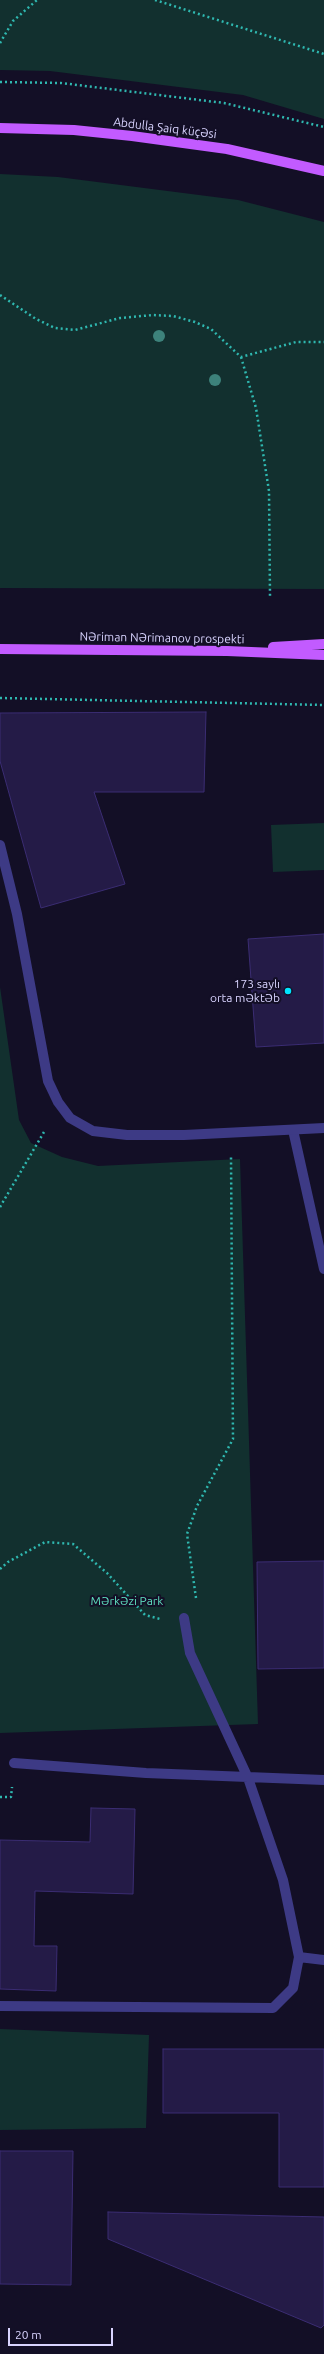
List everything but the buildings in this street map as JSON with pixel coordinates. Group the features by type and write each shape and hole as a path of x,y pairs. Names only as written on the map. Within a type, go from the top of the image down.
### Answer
{"main road":[{"name":"Abdulla Şaiq küçəsi","path":"0,128 74,130 132,136 227,149 324,171"},
{"path":"227,650 324,644"},
{"name":"Nəriman Nərimanov prospekti","path":"0,649 227,650 324,655"}],"street":[{"path":"0,845 18,914 48,1081 58,1102 70,1118 93,1130 127,1135 184,1135 324,1128"},
{"path":"294,1130 324,1269"},
{"path":"0,2006 273,2008 292,1988 299,1957 283,1880 248,1778 190,1653 184,1618"},
{"path":"14,1763 248,1778 324,1780"},
{"path":"299,1957 324,1960"}],"path":[{"path":"0,43 13,21 38,0"},
{"path":"155,0 324,54"},
{"path":"0,82 61,83 224,103 324,127"},
{"path":"0,295 36,319 55,328 75,330 120,318 153,315 173,316 195,322 210,329 241,357 256,408 269,491 270,596"},
{"path":"241,357 296,342 324,342"},
{"path":"0,698 324,705"},
{"path":"0,1207 44,1132"},
{"path":"0,1569 8,1562 46,1542 73,1544 107,1573 145,1615 165,1620 184,1618 196,1598 188,1534 198,1506 233,1439 231,1148"}],"green space":[{"path":"0,0 324,0 324,119 243,95 50,71 0,70"},
{"path":"0,174 58,177 238,200 324,222 324,589 0,588"},
{"path":"324,823 324,870 273,872 271,825"},
{"name":"Mərkəzi Park","path":"0,987 19,1120 31,1143 62,1157 98,1166 240,1159 258,1724 0,1733"},
{"path":"0,2029 149,2035 146,2128 0,2130"}],"place":[{"name":"173 saylı orta məktəb","path":"288,991"}]}
